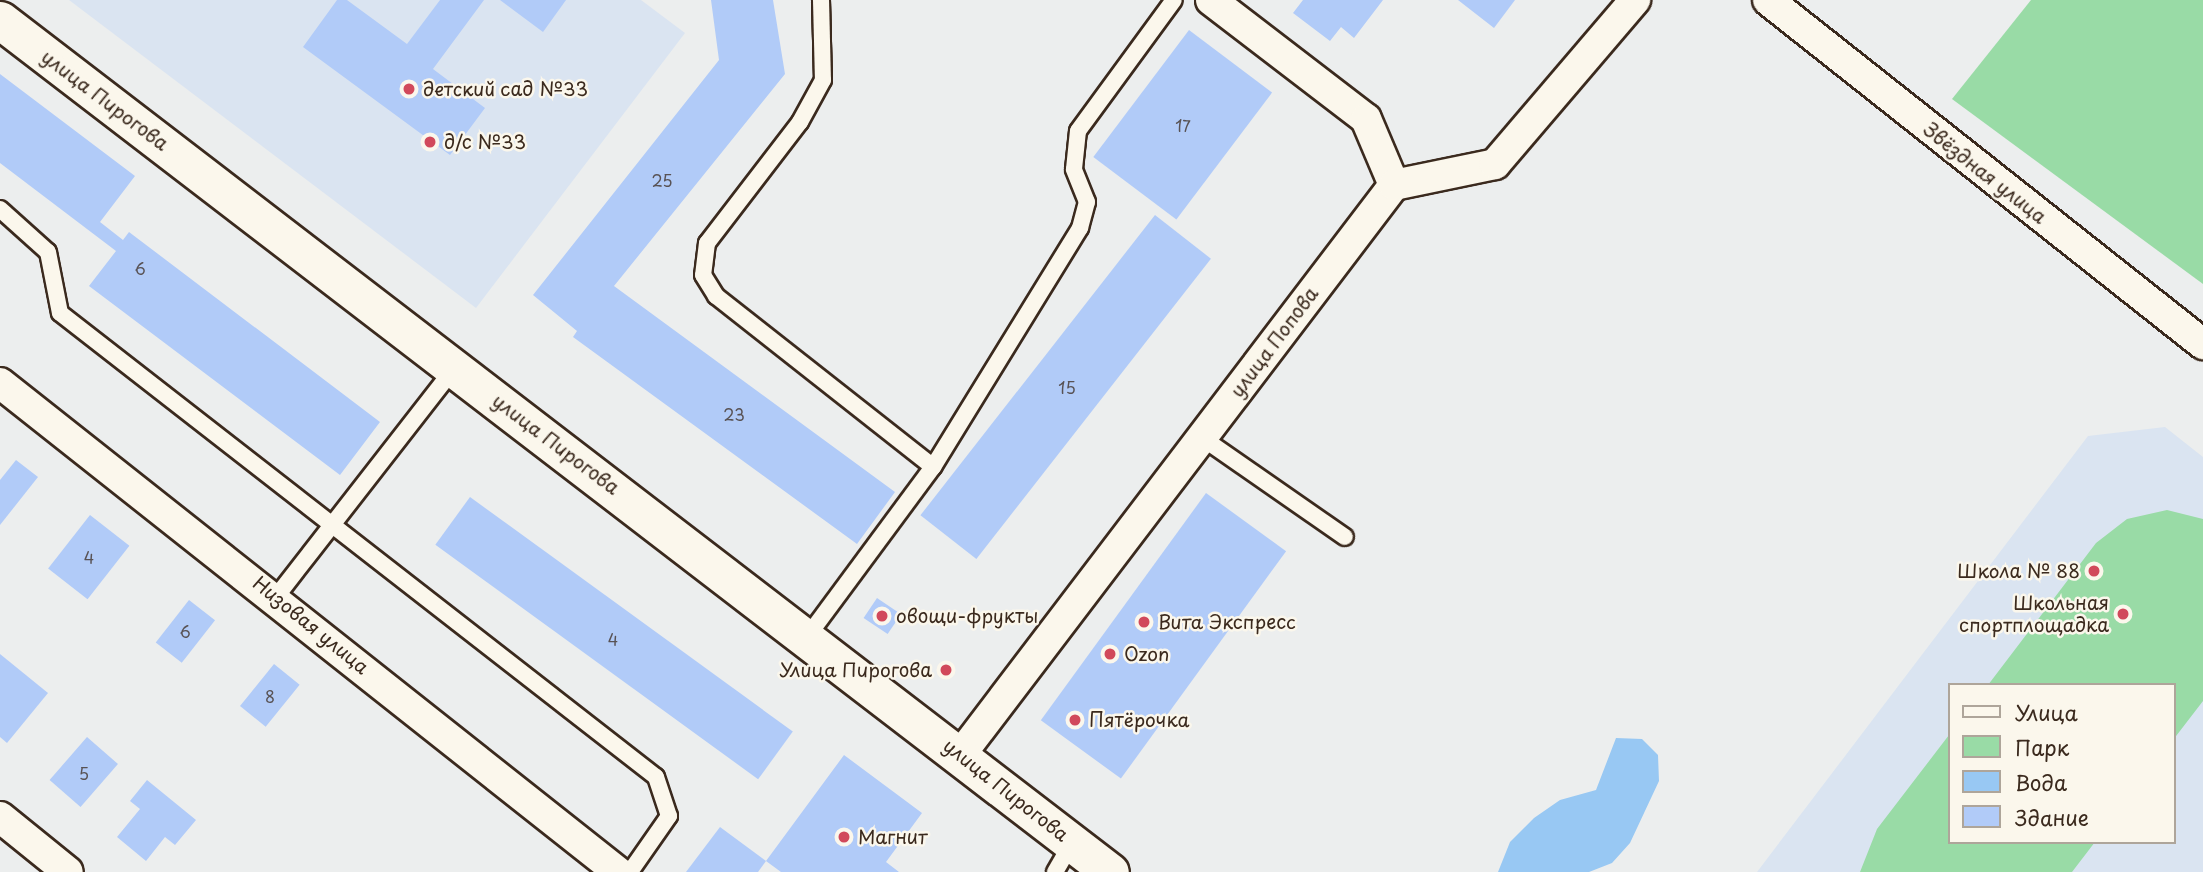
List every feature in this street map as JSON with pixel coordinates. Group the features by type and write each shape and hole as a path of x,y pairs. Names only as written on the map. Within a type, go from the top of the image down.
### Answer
{"street":[{"path":"1211,0 1366,119 1394,185 1495,164 1626,2"},
{"name":"Звёздная улица","path":"1768,0 2203,344"},
{"name":"улица Пирогова","path":"0,20 961,754 1063,857 1110,872"},
{"name":"улица Попова","path":"961,754 1394,185"},
{"name":"Низовая улица","path":"0,383 276,597 618,872"},
{"path":"0,817 68,872"}],"lane":[{"path":"821,0 823,79 800,122 706,243 704,275 716,296 933,467"},
{"path":"807,637 933,467 1080,228 1087,202 1074,169 1078,131 1174,0"},
{"path":"0,209 48,252 60,313 331,528 656,777 669,816 630,872"},
{"path":"276,597 455,368"},
{"path":"1201,437 1345,537"}],"shaded area":[{"name":"д/с №33","path":"69,0 641,0 685,33 476,308"},
{"name":"Школа № 88","path":"2165,427 2203,457 2203,872 1757,872 2088,436"}],"green space":[{"path":"2031,0 2203,0 2203,284 1952,99"},
{"name":"Школьная спортплощадка","path":"2167,510 2203,519 2203,701 2175,737 2175,683 1990,683 2096,543 2127,519"},
{"path":"1948,736 1948,844 2093,844 2072,872 1860,872 1877,829"}],"water":[{"path":"1616,738 1642,739 1658,755 1659,781 1630,843 1612,863 1589,872 1498,872 1510,842 1534,818 1560,800 1596,790"}],"building":[{"name":"детский сад №33","path":"337,0 347,0 407,44 440,0 484,0 433,69 485,108 450,155 303,47"},
{"name":"детский сад №33","path":"500,0 566,0 543,32"},
{"path":"711,0 773,0 785,74 614,286 895,492 857,544 573,337 577,331 533,295 719,60"},
{"path":"1303,0 1383,0 1354,38 1341,27 1330,41 1293,13"},
{"path":"1458,0 1515,0 1494,28"},
{"path":"1189,30 1272,93 1176,220 1093,157"},
{"path":"0,74 135,176 100,222 123,240 129,232 380,422 340,475 89,286 116,251 0,163"},
{"path":"1155,215 1211,259 976,559 920,515"},
{"path":"16,460 38,477 0,525 0,480"},
{"path":"1206,493 1286,551 1121,779 1041,720"},
{"path":"470,497 793,732 758,779 435,545"},
{"path":"90,515 129,546 88,599 48,569"},
{"name":"овощи-фрукты","path":"877,598 901,614 888,634 864,618"},
{"path":"189,600 215,620 182,663 156,643"},
{"path":"0,654 48,693 7,743 0,737"},
{"path":"274,664 300,685 266,727 240,706"},
{"path":"87,737 118,764 81,807 50,780"},
{"name":"Магнит","path":"844,755 922,813 886,862 899,872 781,872 766,861"},
{"path":"147,780 196,820 175,845 165,837 146,861 117,837 140,809 130,801"},
{"path":"720,827 766,861 758,872 686,872"}],"place":[{"name":"детский сад №33","path":"409,89"},
{"name":"д/с №33","path":"430,142"},
{"name":"Школа № 88","path":"2094,571"},
{"name":"Школьная спортплощадка","path":"2123,614"},
{"name":"овощи-фрукты","path":"882,616"},
{"name":"Вита Экспресс","path":"1144,622"},
{"name":"Ozon","path":"1110,654"},
{"name":"Улица Пирогова","path":"946,670"},
{"name":"Пятёрочка","path":"1075,720"},
{"name":"Магнит","path":"844,837"}]}
